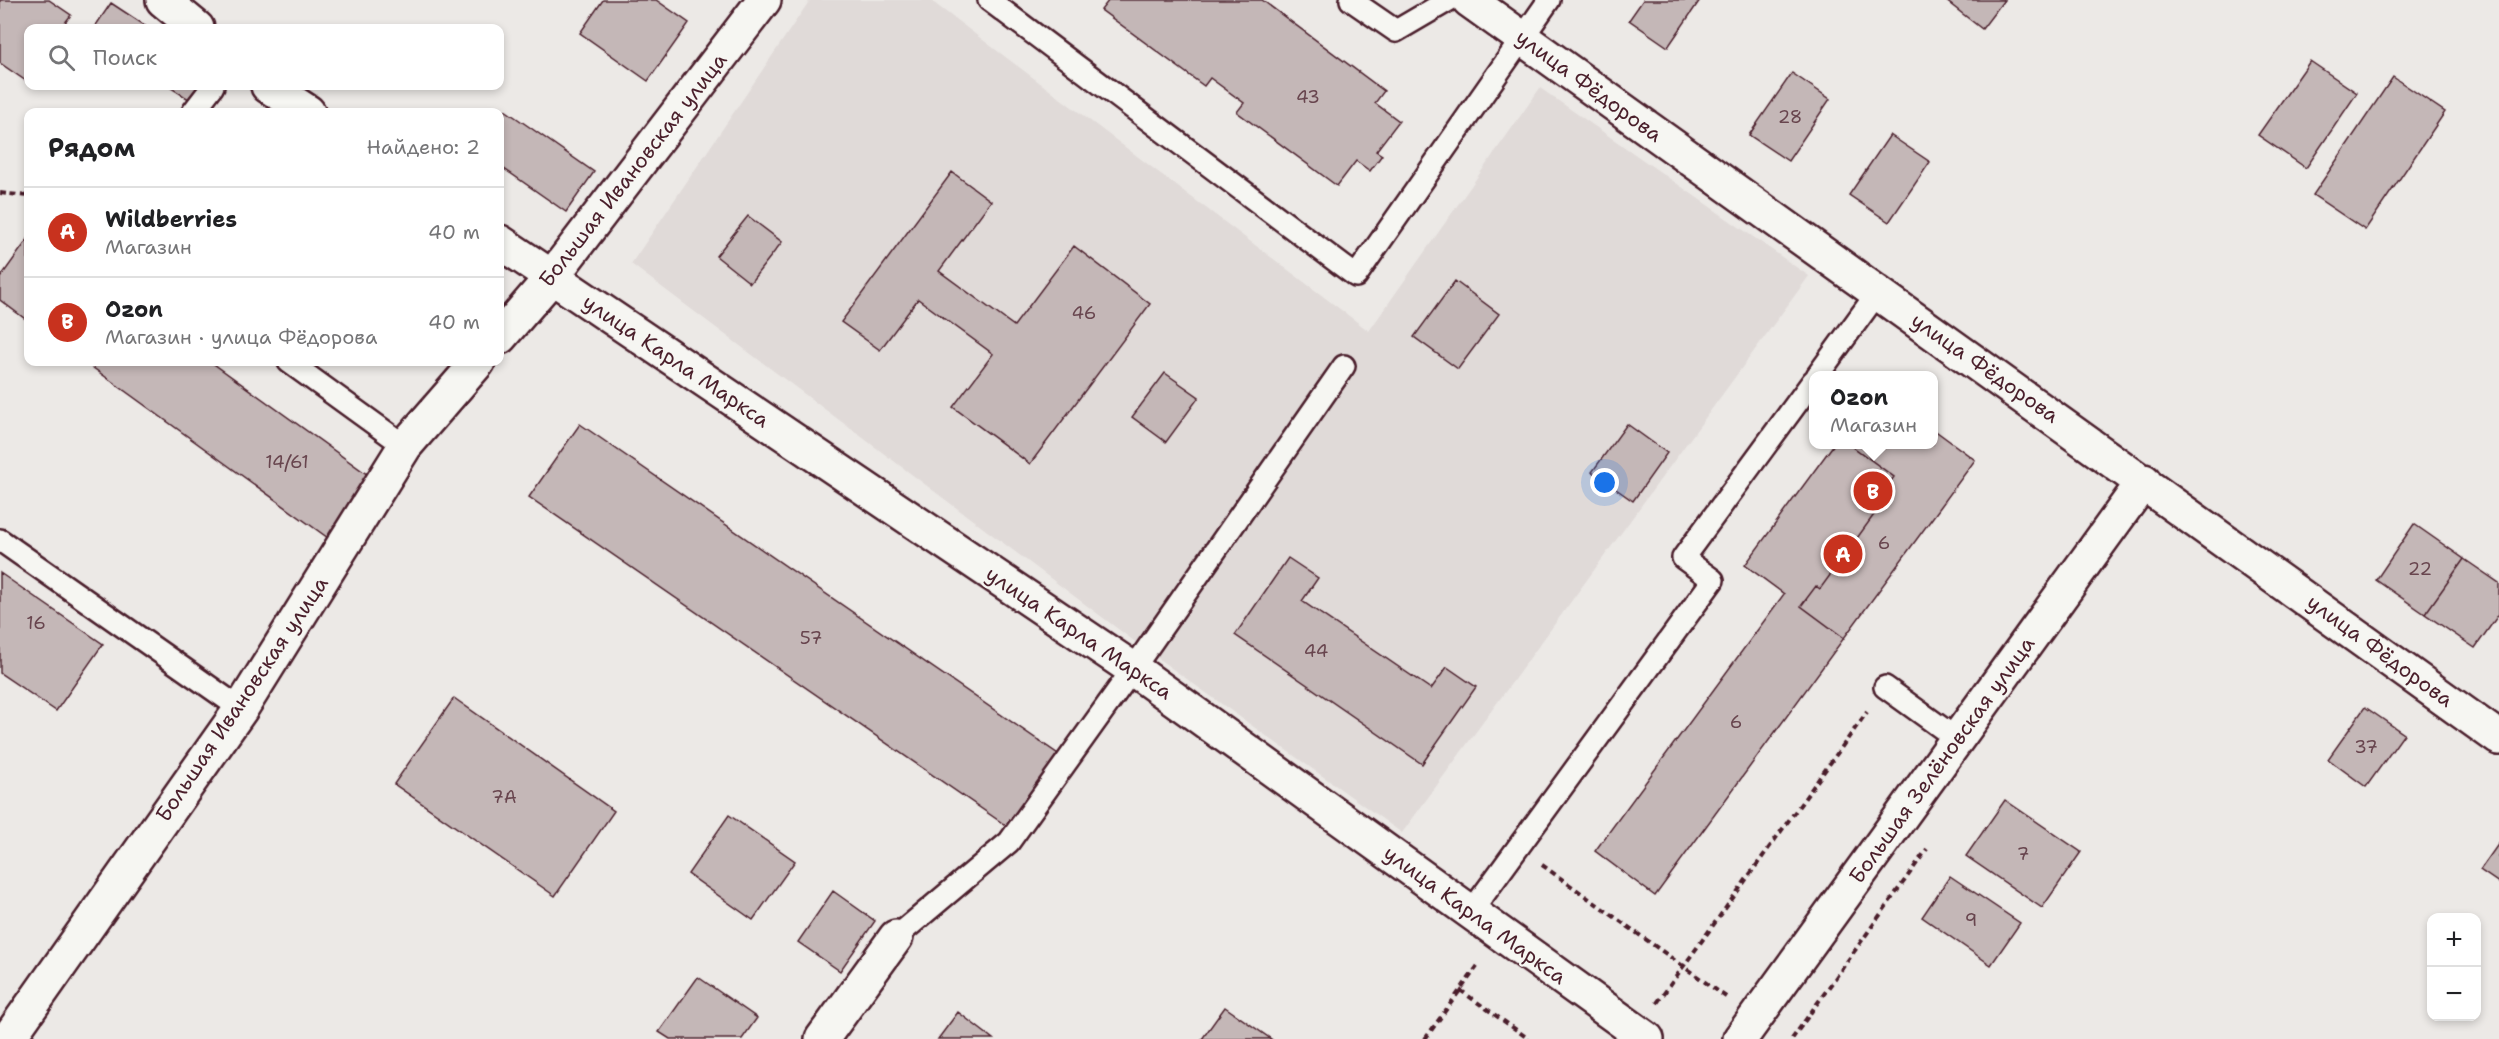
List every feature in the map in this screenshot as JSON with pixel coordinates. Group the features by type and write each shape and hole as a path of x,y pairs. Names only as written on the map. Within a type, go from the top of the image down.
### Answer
{"street":[{"path":"162,0 192,24"},
{"name":"Большая Ивановская улица","path":"504,332 551,278 764,0"},
{"name":"улица Фёдорова","path":"1470,0 2144,481 2499,738"},
{"path":"274,90 302,108"},
{"name":"улица Карла Маркса","path":"504,245 1133,669 1647,1039"},
{"name":"Большая Ивановская улица","path":"7,1031 241,709 405,446 475,366"},
{"name":"Большая Зелёновская улица","path":"1748,1028 2144,481"},
{"path":"822,1039 896,937"}],"lane":[{"path":"989,0 1356,276 1549,0"},
{"path":"1351,0 1396,31 1449,0"},
{"path":"196,108 210,90"},
{"path":"1820,371 1878,292"},
{"path":"295,366 405,446"},
{"path":"896,937 1009,842 1133,669 1344,366"},
{"path":"1471,912 1713,580 1683,558 1809,386"},
{"path":"0,540 241,709"},
{"path":"1885,687 1958,739"}],"path":[{"path":"0,193 24,196"},
{"path":"1684,966 1885,687"},
{"path":"1518,847 1684,966 1748,1028"},
{"path":"1425,1039 1501,934"},
{"path":"1460,990 1529,1039"}],"shaded area":[{"path":"810,0 930,0 1369,331 1540,88 1809,276 1402,833 1142,647 631,264"}],"building":[{"path":"0,0 49,0 71,15 64,24 24,24 24,80 0,63"},
{"path":"603,0 656,0 689,23 648,81 580,33"},
{"path":"1109,0 1262,0 1384,91 1375,103 1399,121 1376,151 1382,155 1370,171 1356,161 1337,186 1237,112 1244,103 1210,78 1204,86 1101,10"},
{"path":"1643,0 1700,0 1668,47 1629,20"},
{"path":"1945,0 2004,0 1982,29"},
{"path":"111,3 143,24 97,24"},
{"path":"2310,61 2357,93 2306,168 2258,135"},
{"path":"1792,73 1830,99 1788,161 1749,135"},
{"path":"2393,77 2445,112 2365,230 2313,195"},
{"path":"174,90 203,90 195,103"},
{"path":"504,111 594,172 566,212 504,169"},
{"path":"1890,135 1930,162 1889,222 1849,195"},
{"path":"952,172 991,201 939,271 1014,326 1074,246 1150,304 1030,464 953,407 993,354 918,299 880,350 841,322"},
{"path":"748,216 782,242 750,283 716,256"},
{"path":"24,245 24,318 0,300 0,278"},
{"path":"1455,281 1499,314 1458,369 1414,337"},
{"path":"91,366 217,366 379,483 335,543"},
{"path":"1165,373 1199,397 1166,442 1132,417"},
{"path":"580,424 1061,756 1011,829 529,497"},
{"path":"1627,424 1667,453 1633,501 1592,472"},
{"path":"1938,433 1975,460 1844,638 1801,606 1816,586 1820,589 1884,501 1879,497 1894,477 1856,449 1938,449"},
{"path":"1830,449 1856,449 1894,477 1879,497 1884,501 1820,589 1816,586 1801,606 1844,638 1655,896 1595,851 1784,594 1745,565"},
{"path":"2414,524 2464,559 2425,614 2376,580"},
{"path":"1288,558 1318,578 1302,601 1431,689 1447,667 1476,687 1422,764 1235,635"},
{"path":"2464,559 2499,583 2499,614 2475,648 2425,614"},
{"path":"0,573 103,644 56,711 0,673"},
{"path":"454,698 614,811 555,896 394,784"},
{"path":"2365,707 2404,734 2366,787 2328,759"},
{"path":"2005,800 2081,852 2042,908 1966,856"},
{"path":"729,815 795,861 753,920 688,874"},
{"path":"2499,843 2499,883 2480,870"},
{"path":"1950,876 2020,923 1991,965 1922,917"},
{"path":"833,891 875,921 840,971 798,942"},
{"path":"698,977 757,1018 742,1039 670,1039 659,1032"},
{"path":"1225,1007 1271,1039 1202,1039"},
{"path":"958,1012 993,1039 938,1039"}],"place":[{"name":"Ozon","path":"1873,491"},
{"name":"Wildberries","path":"1843,554"}]}
